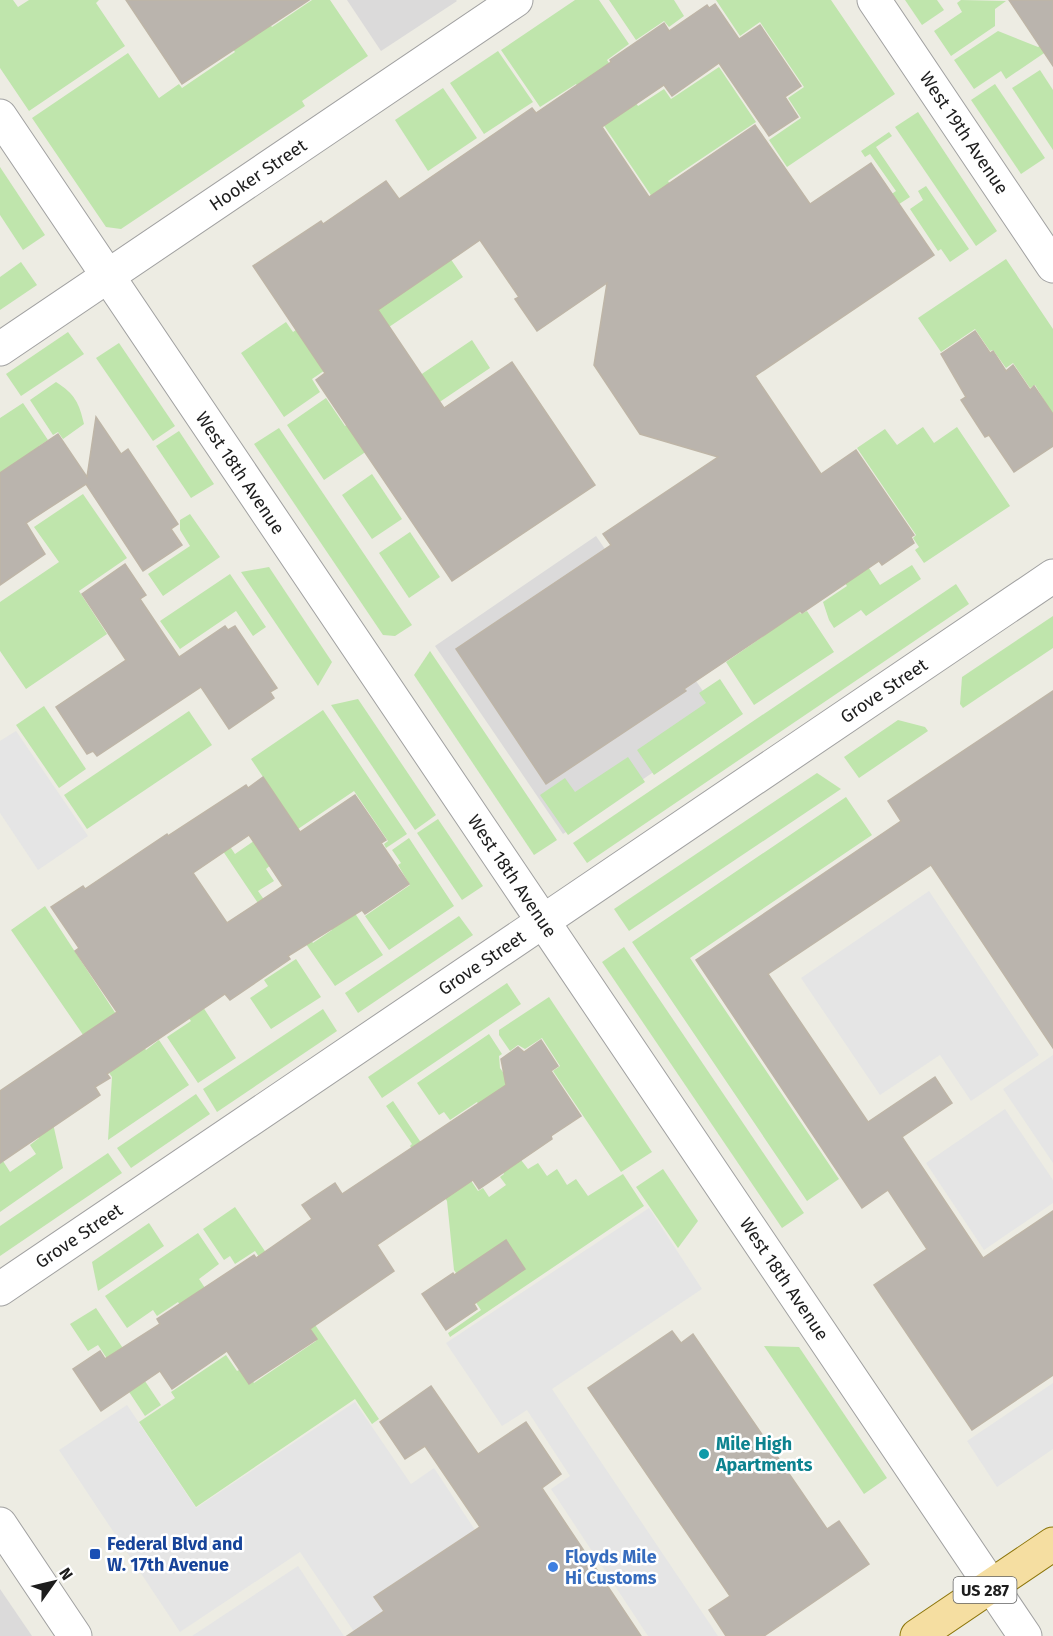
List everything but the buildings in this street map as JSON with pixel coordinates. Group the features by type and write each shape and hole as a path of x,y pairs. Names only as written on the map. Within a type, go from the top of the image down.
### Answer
{"main road":[{"name":"US 287","path":"917,1636 1053,1544"}],"street":[{"name":"Hooker Street","path":"0,349 516,0"},
{"name":"West 19th Avenue","path":"874,0 1053,266"},
{"name":"West 18th Avenue","path":"0,116 1024,1636"},
{"name":"Grove Street","path":"0,1289 1053,576"},
{"path":"0,1524 75,1636"}],"shaded area":[{"path":"347,0 456,0 457,1 381,51"},
{"path":"596,536 725,723 563,834 435,646"},
{"path":"16,731 88,836 38,870 0,813 0,741"},
{"path":"929,891 1039,1055 971,1101 940,1055 880,1095 801,978"},
{"path":"1053,1055 1053,1163 1003,1089"},
{"path":"1005,1109 1053,1180 1053,1203 984,1250 926,1163"},
{"path":"649,1208 702,1289 552,1389 718,1636 648,1636 551,1489 570,1476 527,1410 502,1426 446,1343"},
{"path":"1053,1383 1053,1449 997,1487 967,1441"},
{"path":"355,1402 411,1484 434,1468 545,1636 357,1636 300,1552 180,1632 59,1450 127,1405 196,1508"},
{"path":"298,1566 344,1636 192,1636"},
{"path":"0,1589 32,1636 0,1636"}],"green space":[{"path":"0,0 13,0 18,7 29,0 99,0 96,3 125,46 29,111 0,68"},
{"path":"200,0 266,20 272,27 312,0 330,0 368,56 302,101 305,106 121,229 106,227 32,118 128,53 159,98 179,84 182,88 235,52"},
{"path":"575,0 599,0 629,44 607,60 638,106 664,89 671,99 719,67 756,122 668,181 693,219 675,231 576,84 540,107 501,50"},
{"path":"609,0 674,0 684,16 669,27 664,21 636,40"},
{"path":"716,0 831,0 895,94 787,167 769,140 801,118 788,98 804,87 760,22 740,36"},
{"path":"905,0 937,0 944,10 922,25"},
{"path":"961,0 1006,1 995,9 995,26 951,56 934,31 962,12 957,3"},
{"path":"998,31 1038,47 1053,38 1053,47 1006,79 1001,71 974,89 954,60"},
{"path":"498,51 533,102 484,134 450,83"},
{"path":"1040,70 1053,90 1053,150 1012,88"},
{"path":"995,84 1045,158 1021,174 971,100"},
{"path":"443,88 477,138 428,171 395,120"},
{"path":"918,112 997,231 976,246 895,127"},
{"path":"889,132 892,136 876,147 910,197 893,208 886,198 896,191 870,154 865,157 861,151"},
{"path":"0,167 45,235 23,250 0,215"},
{"path":"926,186 969,249 950,262 941,249 938,251 910,209 923,200 918,191"},
{"path":"435,236 463,277 312,379 320,392 284,417 241,353 286,322 293,332"},
{"path":"1006,259 1053,329 1053,415 1035,385 1030,388 1013,363 1006,368 993,350 990,351 975,329 941,352 918,318"},
{"path":"21,262 37,285 0,310 0,277"},
{"path":"68,332 84,354 21,396 6,374"},
{"path":"472,340 490,368 324,480 287,425 326,398 345,426"},
{"path":"119,343 175,426 153,441 96,358"},
{"path":"56,382 75,400 84,424 63,439 58,432 53,435 30,400"},
{"path":"23,403 48,440 39,446 42,452 0,480 0,418"},
{"path":"923,427 934,443 957,427 1010,506 924,563 915,550 919,547 913,538 916,535 857,448 885,429 897,445"},
{"path":"279,428 412,625 395,636 383,635 254,444"},
{"path":"179,431 214,484 191,498 156,446"},
{"path":"372,474 402,519 372,539 342,495"},
{"path":"83,494 127,558 79,591 107,634 26,689 0,651 0,602 59,562 34,527"},
{"path":"825,501 880,585 912,565 921,579 866,616 861,610 834,628 823,602 847,586 801,517"},
{"path":"190,514 220,557 163,596 148,574 190,546 180,530 180,520"},
{"path":"694,528 791,600 801,614 807,611 834,652 754,705 726,662 765,635"},
{"path":"410,532 440,577 409,598 379,553"},
{"path":"269,567 332,662 318,686 241,572"},
{"path":"230,574 266,627 253,636 236,611 180,649 160,621"},
{"path":"956,584 969,604 587,863 573,843"},
{"path":"1053,616 1053,648 963,708 960,704 962,677"},
{"path":"430,651 557,840 534,855 414,675"},
{"path":"720,679 743,714 654,775 637,750 706,703 699,693"},
{"path":"358,699 436,815 415,830 331,705"},
{"path":"44,706 86,769 59,788 16,725"},
{"path":"323,710 407,834 386,848 384,844 388,841 354,791 298,829 251,759"},
{"path":"189,711 212,745 87,829 64,795"},
{"path":"898,720 925,727 928,731 859,778 844,757"},
{"path":"628,757 645,782 568,835 540,795 565,778 575,792"},
{"path":"817,773 841,789 629,931 614,909"},
{"path":"846,797 872,835 690,958 839,1179 807,1201 632,942"},
{"path":"207,812 235,854 267,832 272,864 266,869 274,881 258,891 272,911 266,915 200,817"},
{"path":"438,819 483,886 462,900 417,833"},
{"path":"409,838 454,906 389,950 365,916 410,885 398,865 401,863 392,850"},
{"path":"319,860 383,955 335,986 306,944 311,940 313,943 332,930 329,926"},
{"path":"45,906 135,1043 139,1040 146,1050 159,1040 189,1085 108,1140 112,1077 11,930"},
{"path":"459,916 473,935 358,1013 345,993"},
{"path":"624,947 804,1213 782,1228 602,962"},
{"path":"296,959 321,997 271,1029 250,998 268,986 264,980"},
{"path":"507,983 521,1004 382,1098 368,1077"},
{"path":"549,997 652,1152 621,1172 553,1071 560,1066 542,1038 525,1049 518,1045 510,1051 499,1035 499,1030"},
{"path":"203,1007 236,1058 198,1083 167,1037 191,1021 188,1017"},
{"path":"323,1009 337,1031 217,1112 203,1089"},
{"path":"489,1034 502,1054 499,1056 500,1068 516,1091 484,1112 477,1102 450,1120 444,1112 439,1115 417,1083"},
{"path":"10,1094 52,1119 63,1168 0,1212 0,1163 3,1161 10,1172 36,1154 30,1145 39,1138"},
{"path":"196,1094 210,1114 131,1168 117,1148"},
{"path":"393,1101 430,1156 447,1145 478,1191 483,1188 489,1197 506,1185 500,1177 504,1174 500,1168 518,1156 528,1169 538,1163 547,1176 557,1169 567,1185 576,1179 588,1196 623,1174 644,1206 450,1337 448,1333 481,1310 454,1270 447,1201 386,1106"},
{"path":"108,1153 122,1173 0,1256 0,1226"},
{"path":"663,1169 698,1221 678,1248 636,1187"},
{"path":"235,1207 379,1419 372,1424 355,1399 196,1507 139,1422 175,1398 171,1392 226,1355 237,1371 243,1368 254,1383 316,1341 255,1251 235,1264 230,1256 224,1260 203,1229"},
{"path":"149,1223 164,1246 98,1291 92,1262"},
{"path":"198,1233 219,1264 199,1279 239,1339 223,1350 225,1353 216,1359 178,1302 157,1316 153,1310 127,1328 105,1296"},
{"path":"96,1308 161,1405 145,1416 98,1345 88,1351 70,1324"},
{"path":"764,1346 799,1347 887,1478 864,1494"}],"place":[{"name":"Mile High Apartments","path":"704,1454"},
{"name":"Federal Blvd and W. 17th Avenue","path":"95,1554"},
{"name":"Floyds Mile Hi Customs","path":"553,1567"}]}
